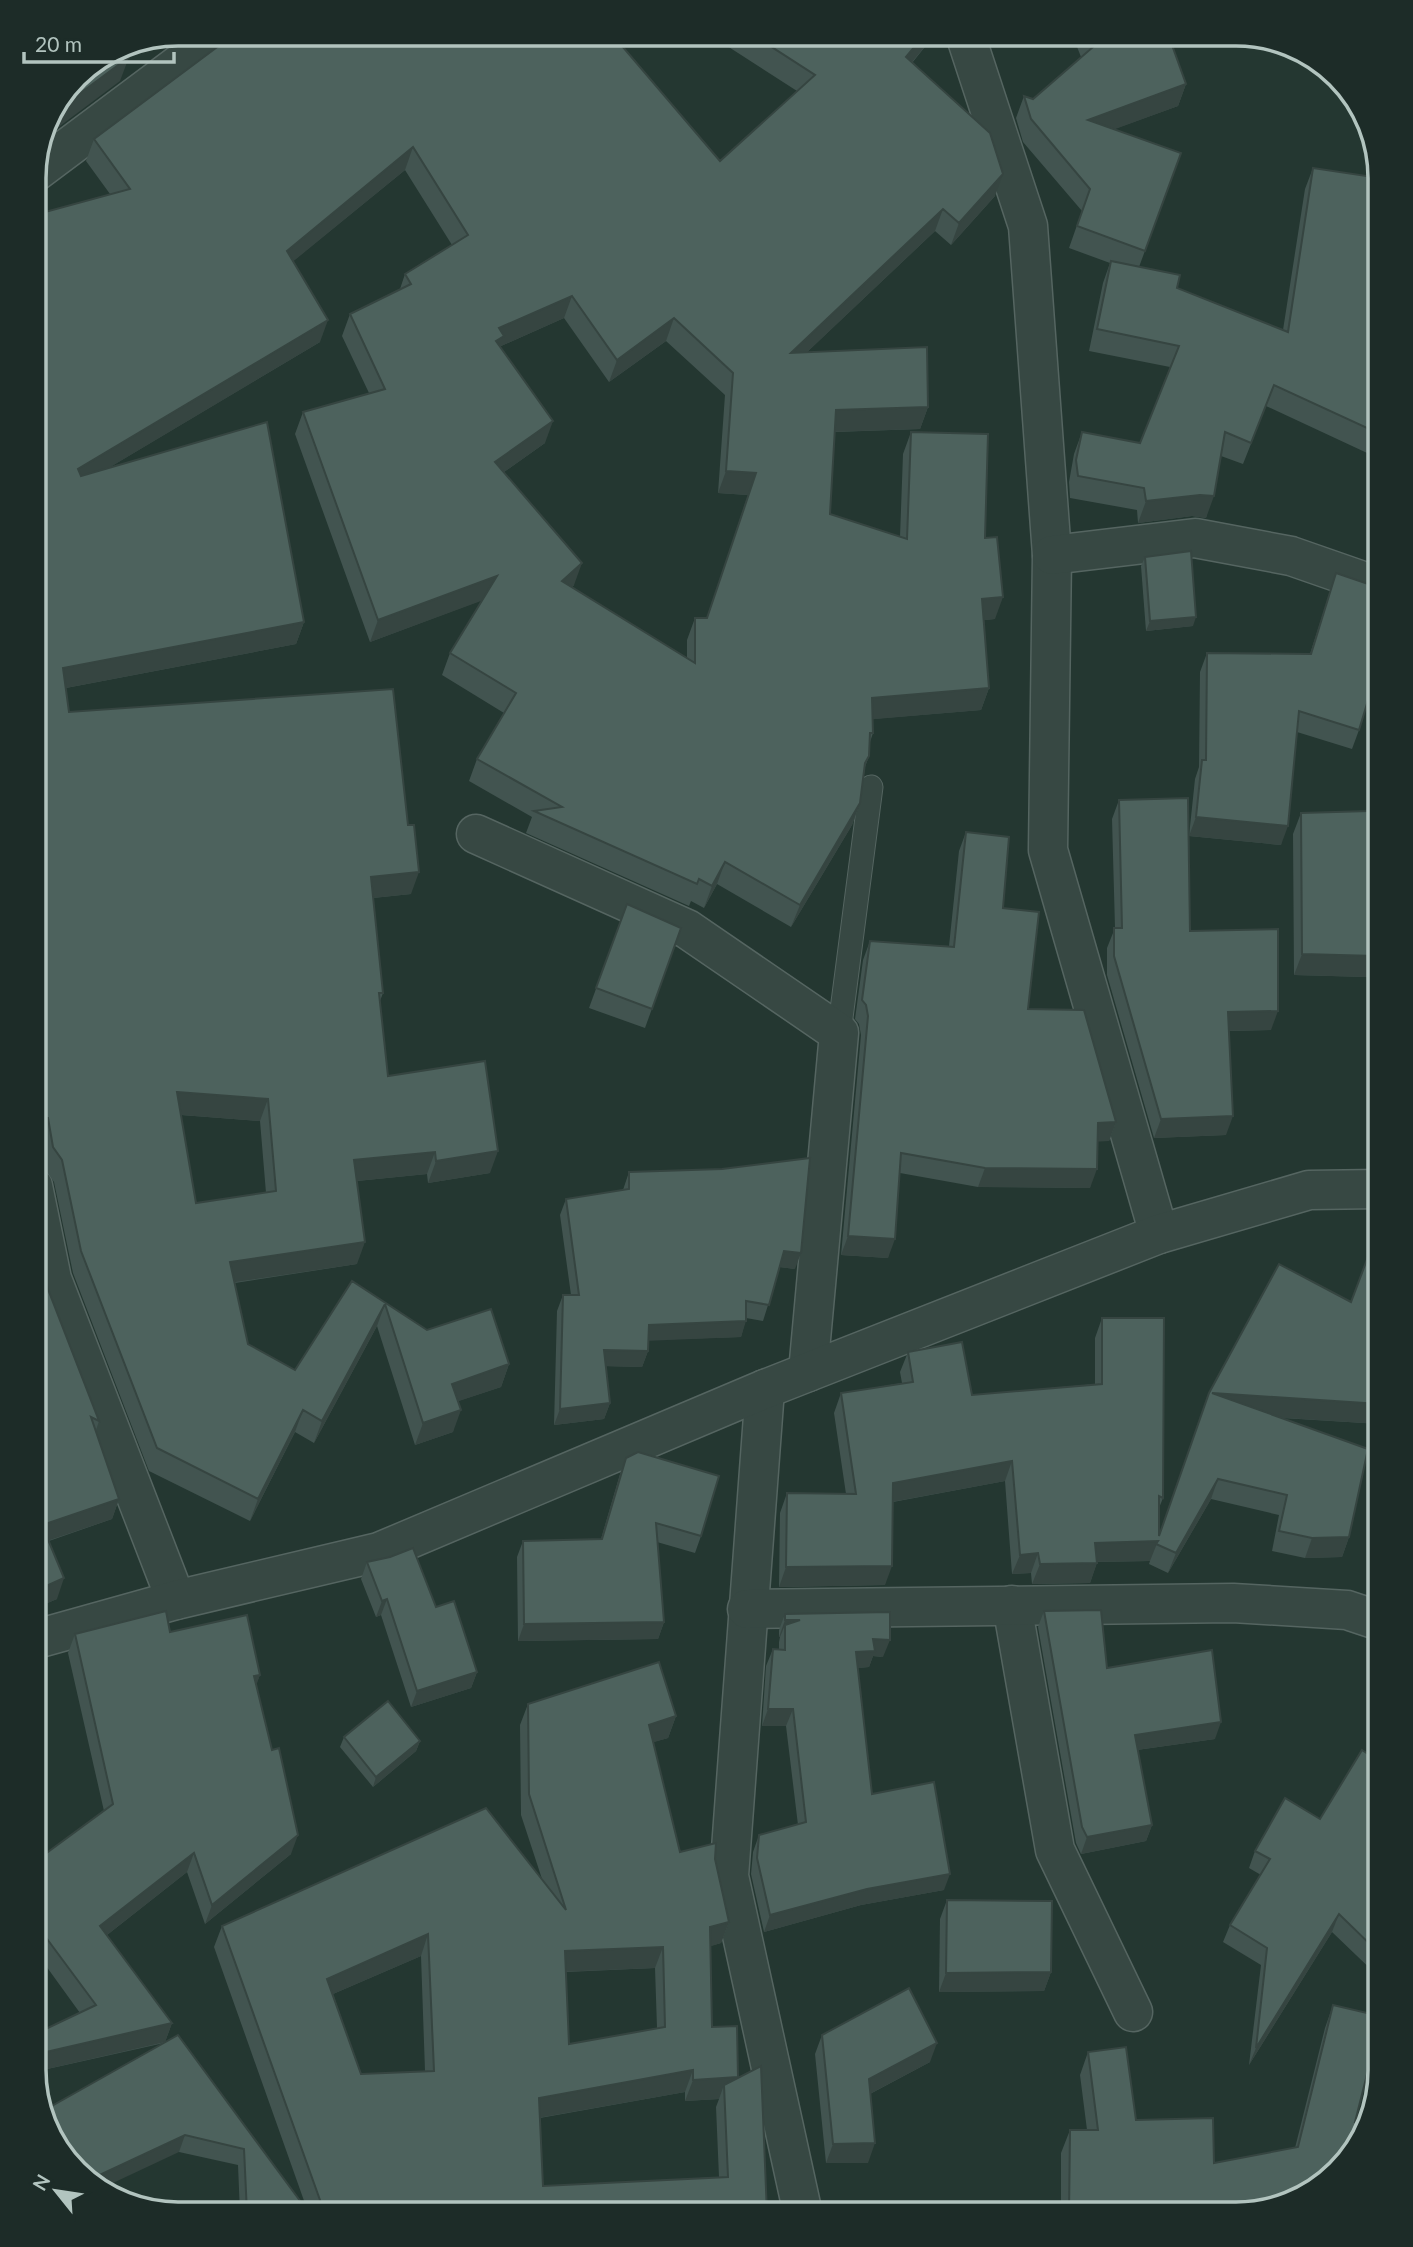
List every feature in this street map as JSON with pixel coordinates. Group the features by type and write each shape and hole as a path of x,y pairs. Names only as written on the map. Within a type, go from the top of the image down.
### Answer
{"street":[{"path":"47,164 204,46"},
{"path":"969,46 1028,226 1052,555 1048,850 1159,1234"},
{"path":"1052,555 1195,538 1291,556 1368,583"},
{"path":"476,834 687,929 839,1033 808,1371"},
{"path":"46,1636 176,1600 379,1552 808,1371 1159,1234 1309,1190 1368,1189"},
{"path":"46,1250 52,1279 176,1600"},
{"path":"765,1389 729,1876 800,2202"},
{"path":"747,1609 1233,1603 1347,1610 1368,1617"},
{"path":"1012,1605 1055,1850 1133,2012"}],"lane":[{"path":"839,1033 871,788"}],"building":[{"path":"219,46 622,46 720,161 815,75 770,46 915,46 906,57 990,133 1003,174 959,223 943,209 791,353 927,347 928,407 836,410 830,514 907,539 911,432 988,434 985,538 997,537 1003,597 982,599 989,688 872,698 873,733 870,733 869,756 865,763 860,803 800,905 725,862 712,886 699,879 697,884 534,811 562,807 477,759 516,693 450,653 497,576 378,620 303,412 385,389 350,314 411,284 405,274 468,235 413,147 287,251 328,320 78,469 81,476 267,422 304,622 63,668 69,712 393,689 408,825 414,825 419,872 371,877 388,1076 485,1061 498,1151 436,1161 435,1152 354,1160 365,1242 230,1262 248,1344 295,1370 352,1281 427,1330 491,1309 509,1364 452,1384 461,1410 423,1423 385,1304 322,1421 303,1410 258,1499 157,1448 81,1251 62,1160 53,1147 46,1118 46,212 130,189 94,139","holes":["572,296 617,360 674,318 733,373 726,471 756,473 707,618 695,618 695,663 562,581 582,563 495,462 553,421 496,341 504,336 499,328","177,1092 268,1099 276,1191 196,1203"]},
{"path":"1172,46 1186,84 1088,120 1181,153 1145,251 1077,226 1090,189 1031,119 1024,96 1033,99 1093,47"},
{"path":"129,57 70,101 97,73 119,59"},
{"path":"1313,168 1368,176 1368,428 1274,385 1251,443 1225,432 1214,496 1146,501 1144,488 1078,476 1076,460 1082,432 1140,443 1179,346 1097,329 1111,261 1180,275 1177,288 1288,332"},
{"path":"1191,551 1196,617 1150,621 1145,557"},
{"path":"1336,573 1368,584 1368,700 1359,730 1299,711 1288,826 1196,817 1202,760 1206,760 1207,653 1311,654"},
{"path":"1188,798 1190,931 1278,929 1278,1011 1228,1012 1233,1116 1161,1119 1114,956 1114,928 1122,928 1119,800"},
{"path":"1368,811 1368,956 1302,954 1301,813"},
{"path":"966,832 1009,837 1003,908 1039,912 1028,1009 1084,1010 1116,1122 1098,1123 1097,1169 985,1168 901,1153 895,1239 848,1236 868,1016 862,1000 870,941 954,947"},
{"path":"627,904 681,928 652,1009 596,988"},
{"path":"810,1158 801,1253 784,1251 769,1305 746,1301 746,1321 649,1325 648,1351 604,1350 610,1403 560,1409 563,1295 579,1295 566,1199 629,1189 629,1172 722,1169"},
{"path":"1368,1257 1368,1403 1212,1393 1368,1449 1349,1537 1312,1538 1279,1531 1287,1495 1218,1479 1176,1553 1156,1544 1158,1541 1095,1543 1097,1563 1040,1564 1038,1553 1020,1555 1012,1461 893,1483 892,1566 786,1567 787,1493 856,1494 841,1393 913,1382 908,1352 962,1342 972,1395 1102,1384 1102,1318 1164,1318 1163,1498 1159,1496 1159,1536 1209,1393 1279,1264 1351,1302"},
{"path":"46,1284 99,1421 91,1417 119,1499 46,1524"},
{"path":"638,1452 719,1476 701,1536 656,1523 664,1622 524,1624 523,1541 602,1539 626,1458"},
{"path":"46,1535 64,1578 46,1586"},
{"path":"413,1548 436,1607 454,1601 477,1672 417,1691 387,1599 382,1601 367,1562"},
{"path":"1101,1610 1107,1668 1212,1650 1221,1722 1135,1735 1152,1825 1087,1837 1082,1827 1044,1611"},
{"path":"166,1611 170,1632 247,1615 260,1675 254,1676 272,1750 279,1748 298,1835 212,1905 194,1853 100,1926 172,2023 46,2052 46,2029 96,2005 46,1938 46,1853 113,1804 75,1634"},
{"path":"890,1612 890,1640 873,1639 875,1651 856,1652 872,1794 934,1782 950,1874 867,1889 770,1915 757,1858 759,1835 806,1822 793,1709 768,1709 773,1649 785,1650 785,1625 800,1620 785,1620 785,1614"},
{"path":"659,1662 676,1716 649,1725 680,1852 716,1843 715,1859 729,1922 710,1927 712,2027 737,2026 738,2077 693,2080 693,2070 539,2098 543,2186 728,2177 724,2085 761,2066 766,2202 320,2201 222,1926 486,1808 566,1910 529,1794 528,1704","holes":["428,1934 434,2071 361,2074 327,1979","663,1947 665,2027 569,2044 565,1951"]},
{"path":"388,1701 420,1741 376,1777 344,1737"},
{"path":"1362,1750 1368,1754 1368,1942 1339,1914 1256,2048 1267,1948 1230,1925 1270,1859 1255,1851 1285,1798 1320,1819"},
{"path":"947,1900 1052,1901 1051,1972 946,1973"},
{"path":"909,1988 937,2043 869,2079 875,2143 833,2144 822,2035"},
{"path":"1333,2005 1368,2013 1368,2069 1356,2122 1335,2156 1309,2179 1278,2194 1235,2202 1069,2202 1070,2130 1098,2130 1088,2052 1126,2047 1136,2120 1213,2118 1214,2163 1298,2147"},
{"path":"178,2035 300,2201 246,2201 244,2149 185,2135 99,2175 91,2169 91,2156 78,2156 68,2143 51,2107"}]}
